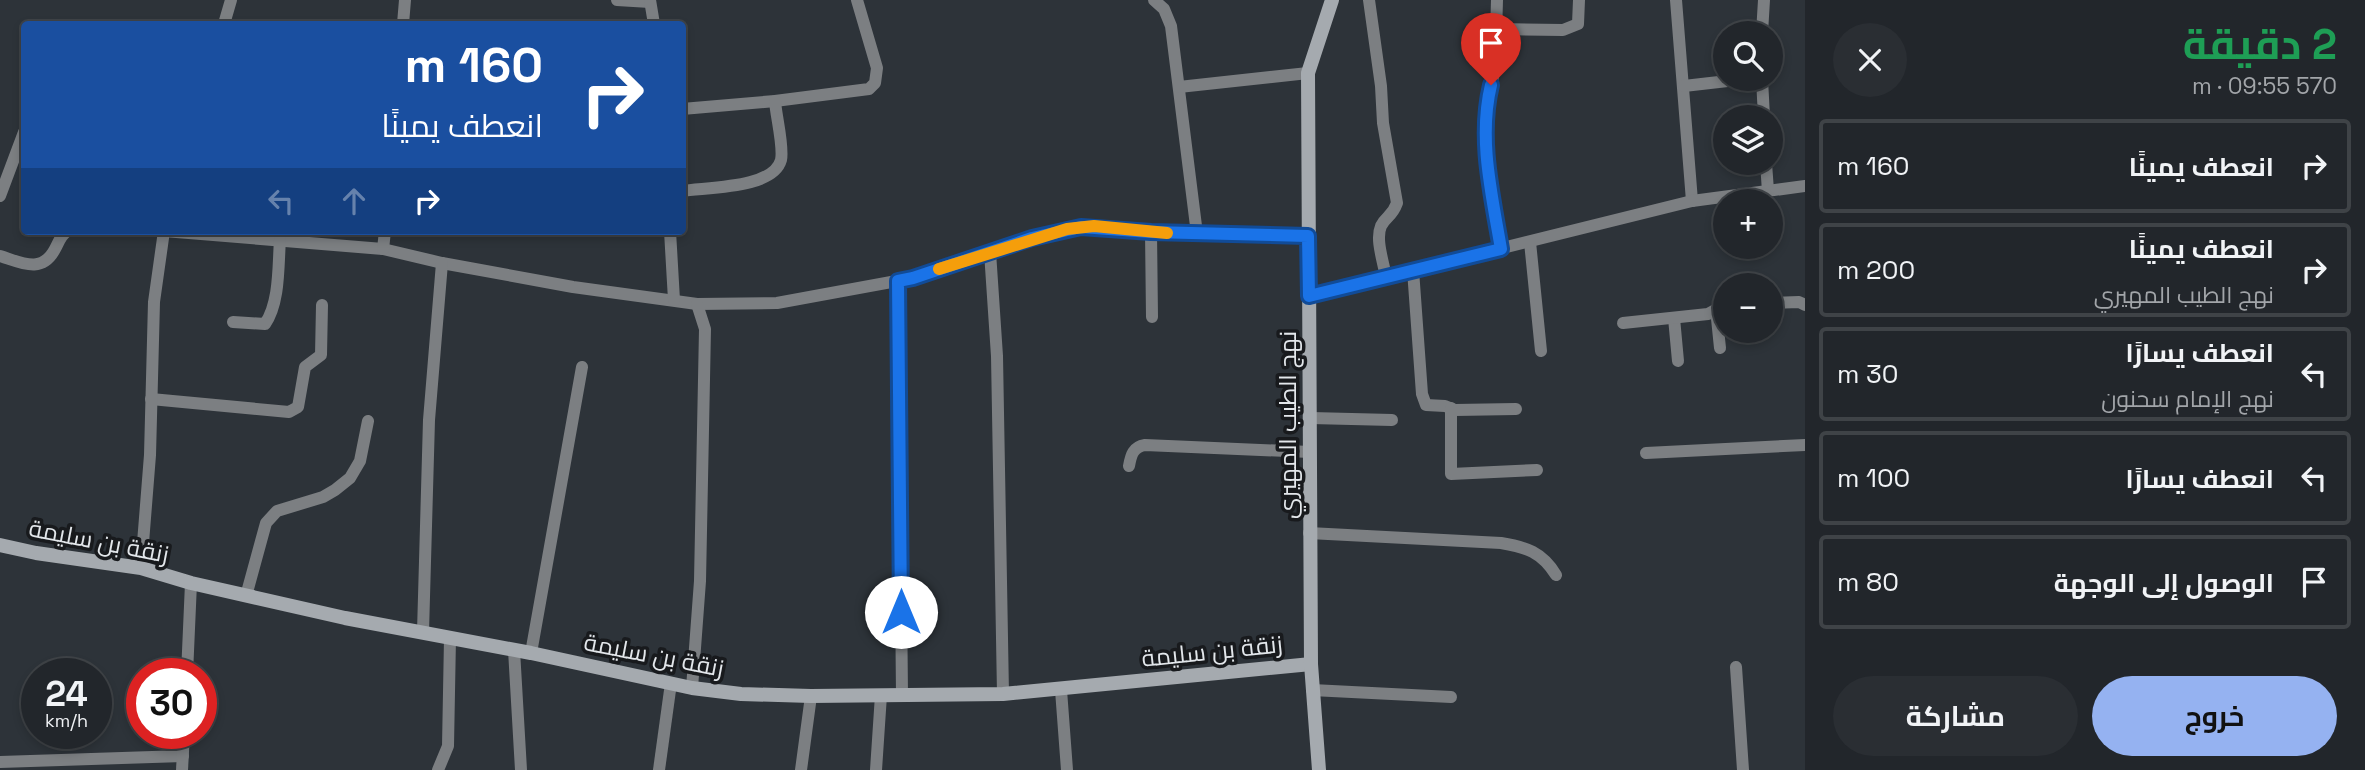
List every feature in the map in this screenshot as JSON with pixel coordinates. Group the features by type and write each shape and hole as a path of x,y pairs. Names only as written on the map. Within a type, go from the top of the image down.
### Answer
{"street":[{"path":"224,21 231,0"},
{"path":"402,21 405,0"},
{"path":"617,0 650,1 653,21"},
{"path":"686,109 869,89 875,83 877,68 857,0"},
{"path":"1154,0 1164,9 1171,26 1197,233"},
{"name":"نهج الطيب المهيري","path":"1319,770 1311,664 1308,73 1332,0"},
{"path":"1369,0 1381,86 1383,123 1397,203 1393,215 1383,222 1378,233 1386,278"},
{"path":"1497,0 1495,69 1487,100 1485,147 1501,249"},
{"path":"1497,29 1563,30 1578,24 1579,0"},
{"path":"1676,0 1692,201"},
{"path":"1763,21 1764,0"},
{"path":"1179,87 1308,73"},
{"path":"1684,86 1713,83"},
{"path":"686,190 761,181 777,170 782,158 775,101"},
{"path":"0,196 21,140"},
{"path":"1783,189 1805,186"},
{"path":"1309,296 1692,201 1713,198"},
{"path":"216,235 383,249 442,263 573,287 698,303 777,303 898,281 1048,233 1081,227 1151,232 1308,236"},
{"path":"1151,232 1152,317"},
{"path":"0,256 37,266 46,262 62,235"},
{"path":"141,568 148,504 154,302 163,235"},
{"path":"383,249 385,235"},
{"path":"670,235 674,300"},
{"path":"233,322 265,324 268,319 276,289 280,240"},
{"path":"1530,242 1541,351"},
{"path":"990,252 997,356 1003,694"},
{"path":"423,632 429,420 442,263"},
{"path":"1413,270 1422,394 1426,405 1451,408 1455,411 1516,409"},
{"path":"898,281 902,695"},
{"path":"1783,303 1799,302 1805,305"},
{"path":"692,688 700,581 705,329 698,303"},
{"path":"151,399 289,412 298,407 305,367 321,355 322,304"},
{"path":"1623,323 1713,311"},
{"path":"1674,318 1678,361"},
{"path":"1720,343 1720,348"},
{"path":"531,653 582,367"},
{"path":"1451,408 1451,474 1537,470"},
{"path":"1311,418 1392,420"},
{"path":"246,596 265,523 277,511 323,497 350,478 360,461 368,421"},
{"path":"1129,467 1133,451 1138,446 1145,445 1310,452"},
{"path":"1646,453 1805,445"},
{"path":"1310,533 1501,543 1525,547 1539,554 1556,575"},
{"name":"زنقة بن سليمة","path":"0,545 141,568 191,583 345,618 531,653 692,688 741,694 1003,694 1311,664"},
{"path":"188,658 191,583"},
{"path":"438,770 448,746 450,638"},
{"path":"514,650 522,770"},
{"path":"1736,667 1743,770"},
{"path":"659,770 671,683"},
{"path":"1061,690 1067,770"},
{"path":"1312,690 1451,697"},
{"path":"876,770 881,695"},
{"path":"802,770 811,696"},
{"path":"0,762 182,763"}],"slow traffic":[{"path":"939,269 1067,229 1094,226 1167,233"}],"route":[{"path":"901,612 898,281 1048,233 1094,226 1151,232 1308,236 1309,296 1501,249 1485,147 1487,100 1491,85"}]}
